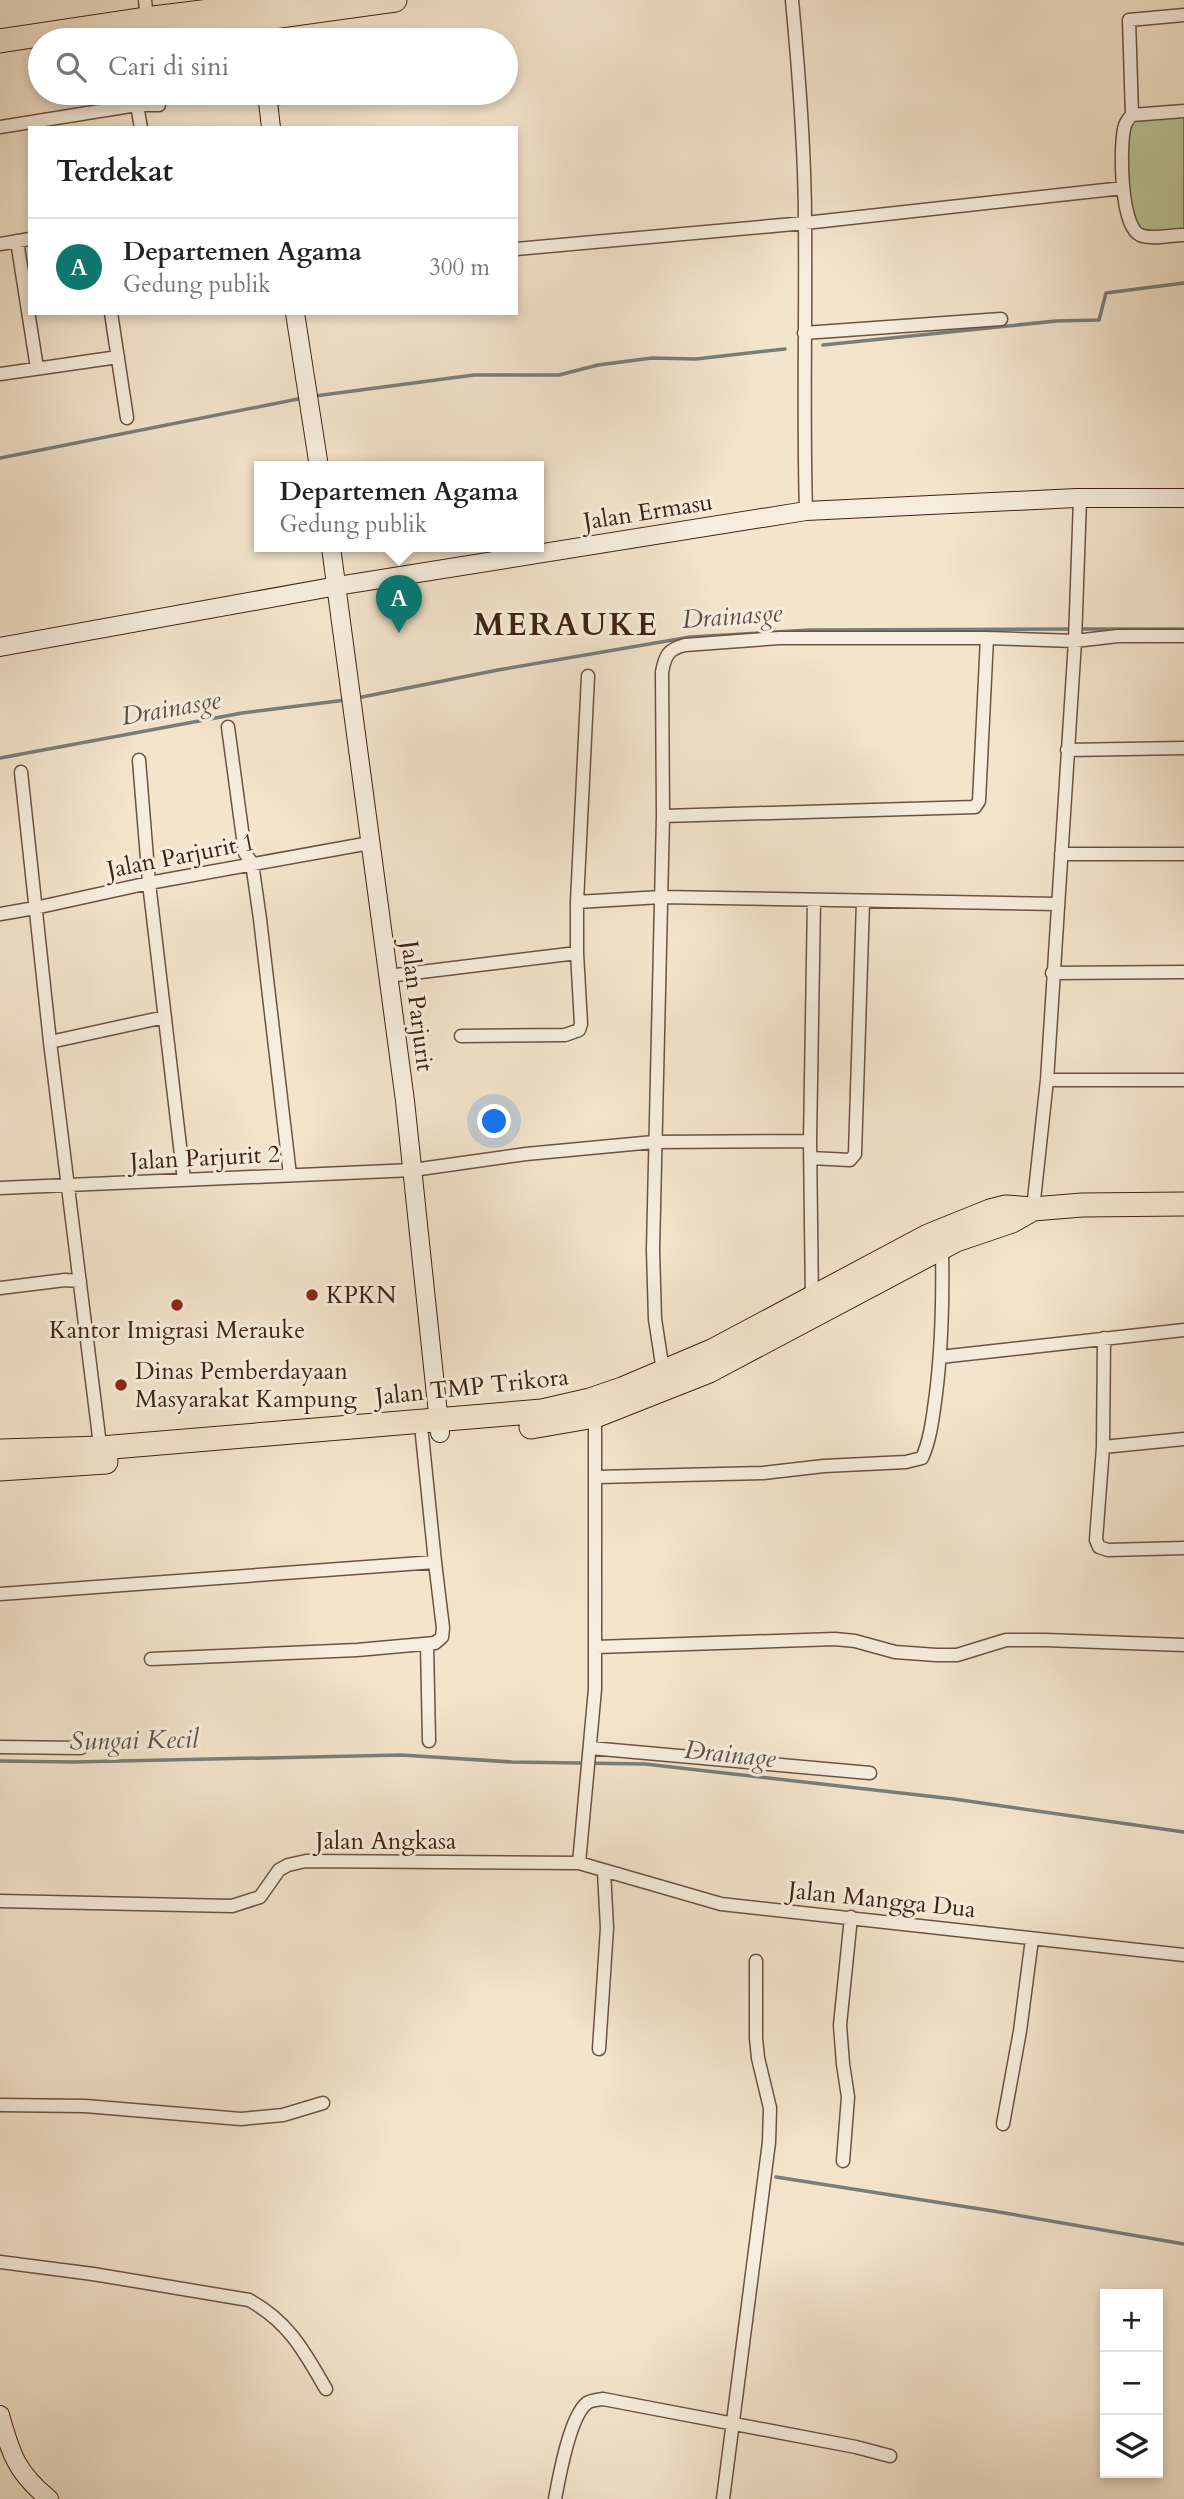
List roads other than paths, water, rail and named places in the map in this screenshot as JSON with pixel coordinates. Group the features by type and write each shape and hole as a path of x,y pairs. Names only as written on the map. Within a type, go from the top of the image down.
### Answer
{"highway":[{"path":"59,28 146,9 258,22 298,0"},
{"path":"207,28 395,0"},
{"path":"0,41 28,35"},
{"path":"0,54 28,50"},
{"name":"Jalan TMP Trikora","path":"0,1469 101,1455 434,1429 528,1427 595,1416 709,1371 928,1236 964,1221 1006,1207 1032,1209 1082,1205 1184,1205"},
{"name":"Jalan TMP Trikora","path":"0,1451 101,1455 282,1446 434,1429 590,1400 714,1350 965,1237 1012,1221 1032,1209"}],"street":[{"path":"792,0 800,80 805,223 803,438 806,511"},
{"path":"1184,15 1129,20 1132,114 1126,121 1122,141 1126,213 1134,231 1141,236 1184,235"},
{"path":"137,105 141,126"},
{"path":"0,127 80,121 137,105 159,105"},
{"path":"268,105 271,126"},
{"path":"1132,114 1184,111"},
{"path":"518,249 805,223 1124,188"},
{"path":"0,244 24,240 28,279"},
{"path":"32,315 37,368"},
{"path":"111,315 127,418"},
{"path":"295,315 318,461"},
{"path":"804,333 1001,319"},
{"path":"0,374 118,357"},
{"name":"Jalan Ermasu","path":"0,647 337,586 806,511 1080,499 1184,498"},
{"path":"1032,1209 1047,1080 1080,499"},
{"name":"Jalan Parjurit","path":"332,552 413,1170 434,1429"},
{"path":"663,1371 655,1319 653,1282 663,816 662,673 667,653 673,648 779,638 987,638 1074,641 1118,636 1184,636"},
{"path":"663,816 975,807 979,801 987,638"},
{"path":"461,1036 565,1035 579,1030 577,902 588,676"},
{"path":"228,727 245,853 252,863 290,1175"},
{"path":"1067,750 1184,748"},
{"path":"139,760 149,883 184,1180"},
{"path":"21,772 66,1185 101,1455"},
{"name":"Jalan Parjurit 1","path":"0,914 252,863 370,844"},
{"path":"1060,854 1184,854"},
{"path":"577,902 661,897 1056,904"},
{"path":"812,1307 810,1141 814,900"},
{"path":"811,1158 850,1160 855,1154 863,901"},
{"path":"388,976 577,954"},
{"path":"1052,973 1184,972"},
{"path":"50,1042 164,1017"},
{"path":"1047,1080 1184,1080"},
{"name":"Jalan Parjurit 2","path":"0,1188 413,1170 526,1154 654,1142 810,1141"},
{"path":"597,1477 763,1473 824,1466 915,1461 922,1458 926,1448 940,1357 942,1248"},
{"path":"0,1288 65,1280 80,1281"},
{"path":"940,1357 1184,1330"},
{"path":"1104,1338 1103,1447 1096,1540 1099,1547 1108,1550 1184,1548"},
{"path":"579,1863 590,1752 596,1647 595,1416"},
{"path":"150,1659 435,1643 442,1637 443,1628 435,1562 434,1429"},
{"path":"1103,1447 1184,1439"},
{"path":"0,1594 435,1562"},
{"path":"596,1647 835,1639 855,1641 895,1652 957,1656 1006,1640 1184,1645"},
{"path":"427,1644 429,1741"},
{"path":"0,1747 81,1748"},
{"path":"590,1752 870,1773"},
{"name":"Jalan Angkasa","path":"0,1901 232,1906 260,1897 279,1870 288,1864 306,1861 579,1863"},
{"name":"Jalan Mangga Dua","path":"579,1863 721,1904 1184,1955"},
{"path":"599,2049 607,1928 604,1871"},
{"path":"843,2161 848,2097 840,2025 851,1917"},
{"path":"1003,2124 1020,2031 1032,1939"},
{"path":"723,2499 768,2142 770,2108 756,2038 756,1961"},
{"path":"0,2105 85,2106 241,2119 283,2115 323,2103"},
{"path":"0,2262 93,2274 248,2300 270,2312 300,2343 326,2389"},
{"path":"555,2499 562,2463 580,2410 589,2401 603,2399 856,2447 890,2456"},
{"path":"0,2415 15,2462 25,2476 49,2499"}],"waterway":[{"path":"823,345 1056,321 1099,320 1106,293 1184,283"},
{"path":"315,396 474,375 559,375 598,365 652,358 696,359 785,349"},
{"path":"0,458 303,398"},
{"name":"Drainasge","path":"357,698 498,670 690,637 810,630 1072,629"},
{"name":"Drainasge","path":"1080,629 1184,629"},
{"name":"Drainasge","path":"0,758 242,713 346,700"},
{"name":"Drainage","path":"0,1761 74,1762 401,1755 512,1762 645,1764 954,1799 1184,1832"},
{"path":"776,2177 1184,2244"}],"place":[{"name":"Departemen Agama","path":"399,633"},
{"name":"KPKN","path":"312,1295"},
{"name":"Kantor Imigrasi Merauke","path":"177,1305"},
{"name":"Dinas Pemberdayaan Masyarakat Kampung","path":"121,1385"}],"district":[{"name":"MERAUKE","path":"566,625"}],"water label":[{"name":"Sungai Kecil","path":"134,1740"}]}
